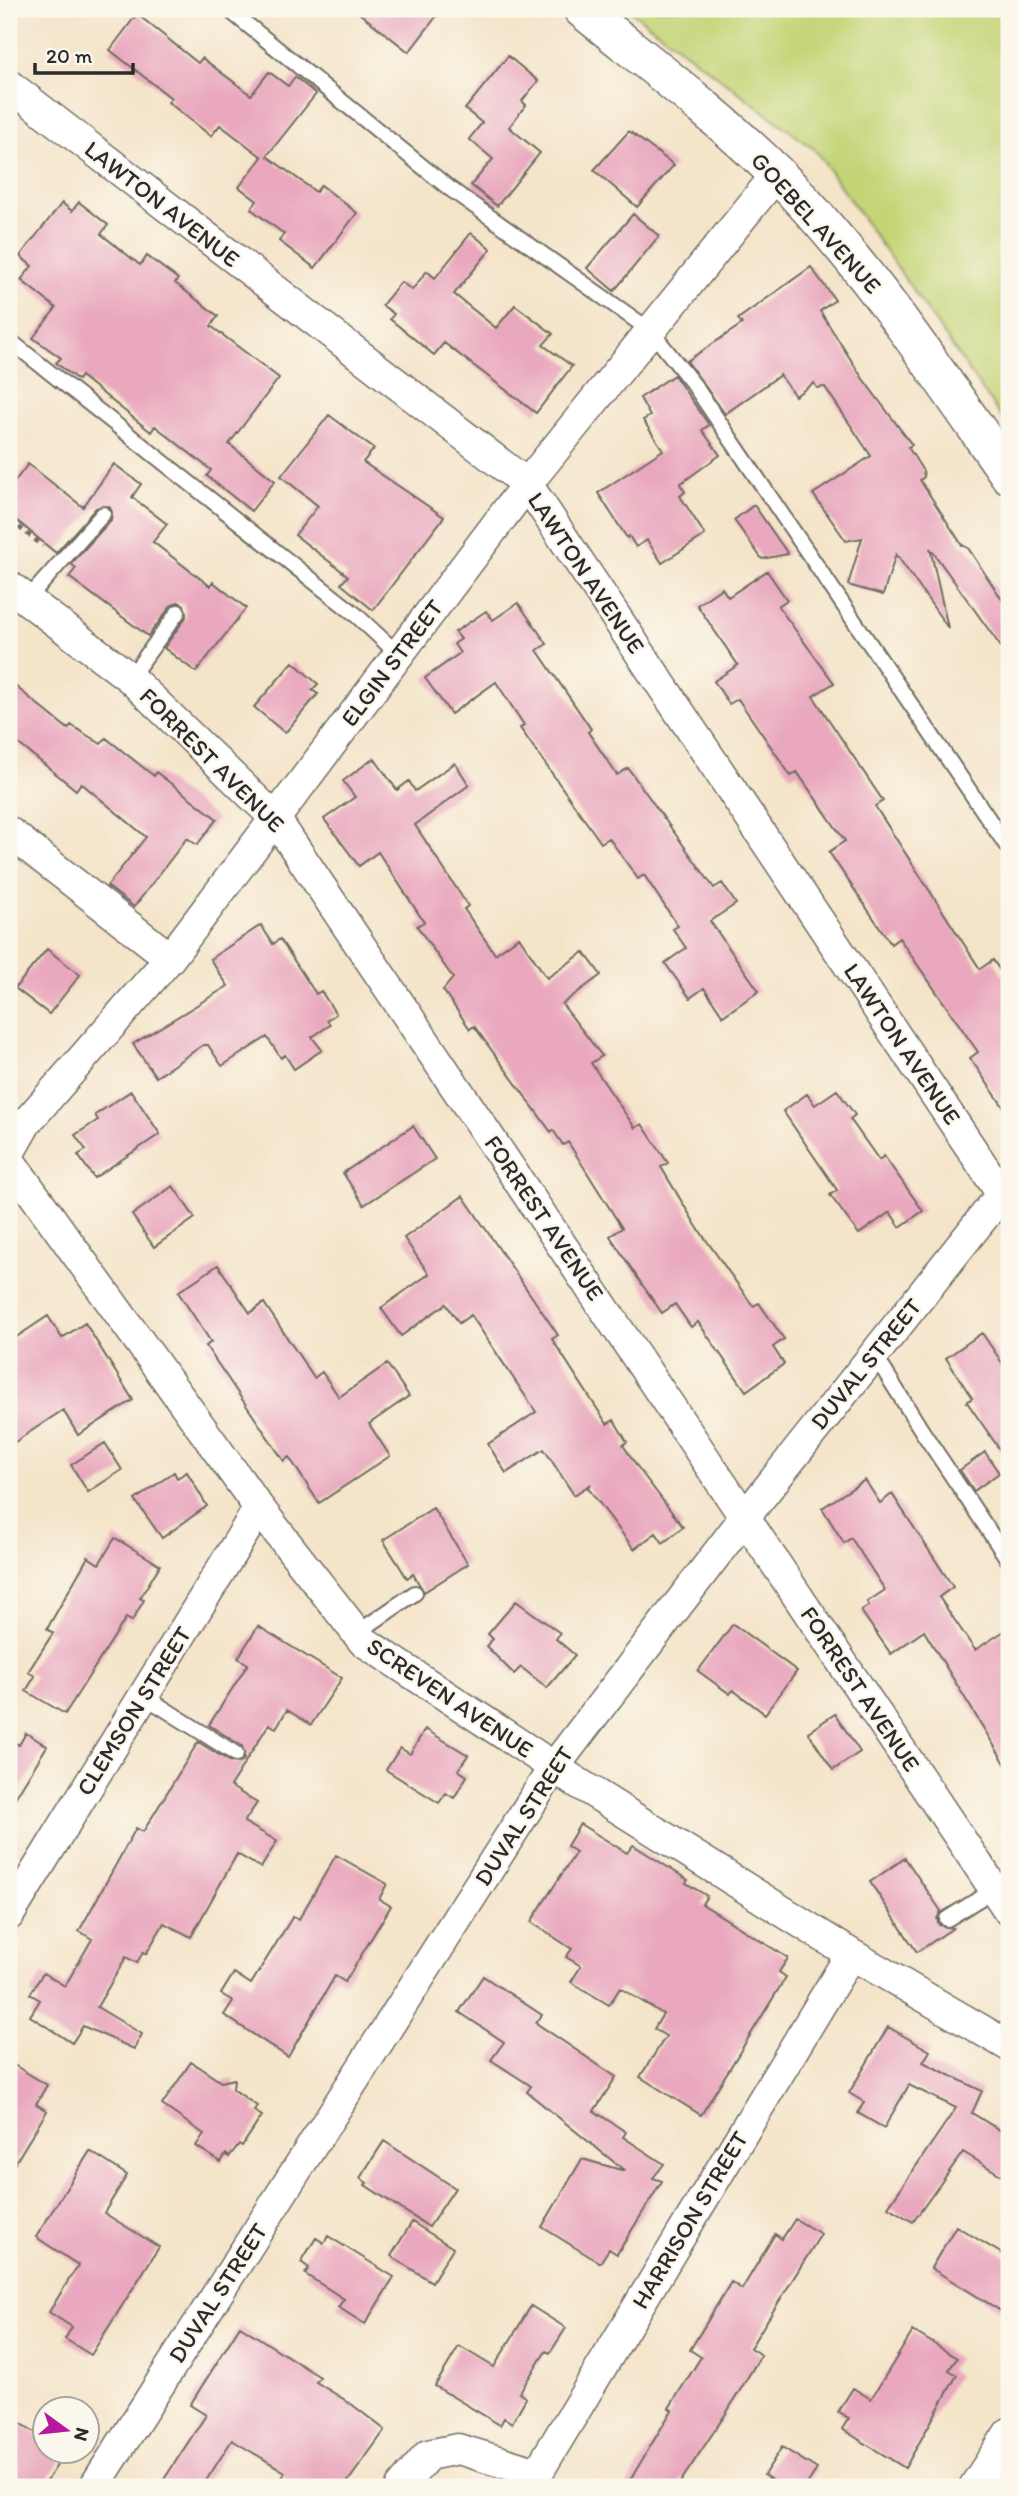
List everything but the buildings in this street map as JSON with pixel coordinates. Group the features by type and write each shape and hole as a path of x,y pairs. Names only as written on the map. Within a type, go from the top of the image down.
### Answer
{"street":[{"name":"GOEBEL AVENUE","path":"582,9 777,174 875,285 1009,475"},
{"name":"LAWTON AVENUE","path":"9,85 527,484 1007,1195"},
{"name":"ELGIN STREET","path":"9,1153 18,1116 170,958 527,484 777,174"},
{"name":"FORREST AVENUE","path":"18,593 130,678 274,817 1002,1900"},
{"path":"9,832 170,958"},
{"name":"SCREVEN AVENUE","path":"9,1160 259,1508 363,1641 422,1683 851,1954 1009,2046"},
{"name":"DUVAL STREET","path":"94,2487 554,1767 745,1517 874,1354 1007,1195"},
{"name":"CLEMSON STREET","path":"9,1915 259,1508"},
{"name":"HARRISON STREET","path":"533,2480 851,1954"},
{"path":"974,2487 1009,2433"},
{"path":"401,2487 428,2455 458,2449 533,2480"}],"lane":[{"path":"228,9 449,188 651,331 694,385 1009,849"},
{"path":"9,340 355,614 398,654"},
{"path":"18,593 69,553 103,514"},
{"path":"130,678 178,612"},
{"path":"874,1354 922,1432 1009,1561"},
{"path":"357,1633 415,1593"},
{"path":"144,1696 236,1754"},
{"path":"947,1919 1002,1900"}],"path":[{"path":"11,521 45,547 57,544 69,553"}],"green space":[{"path":"628,9 1009,9 1009,428 815,150"}]}
